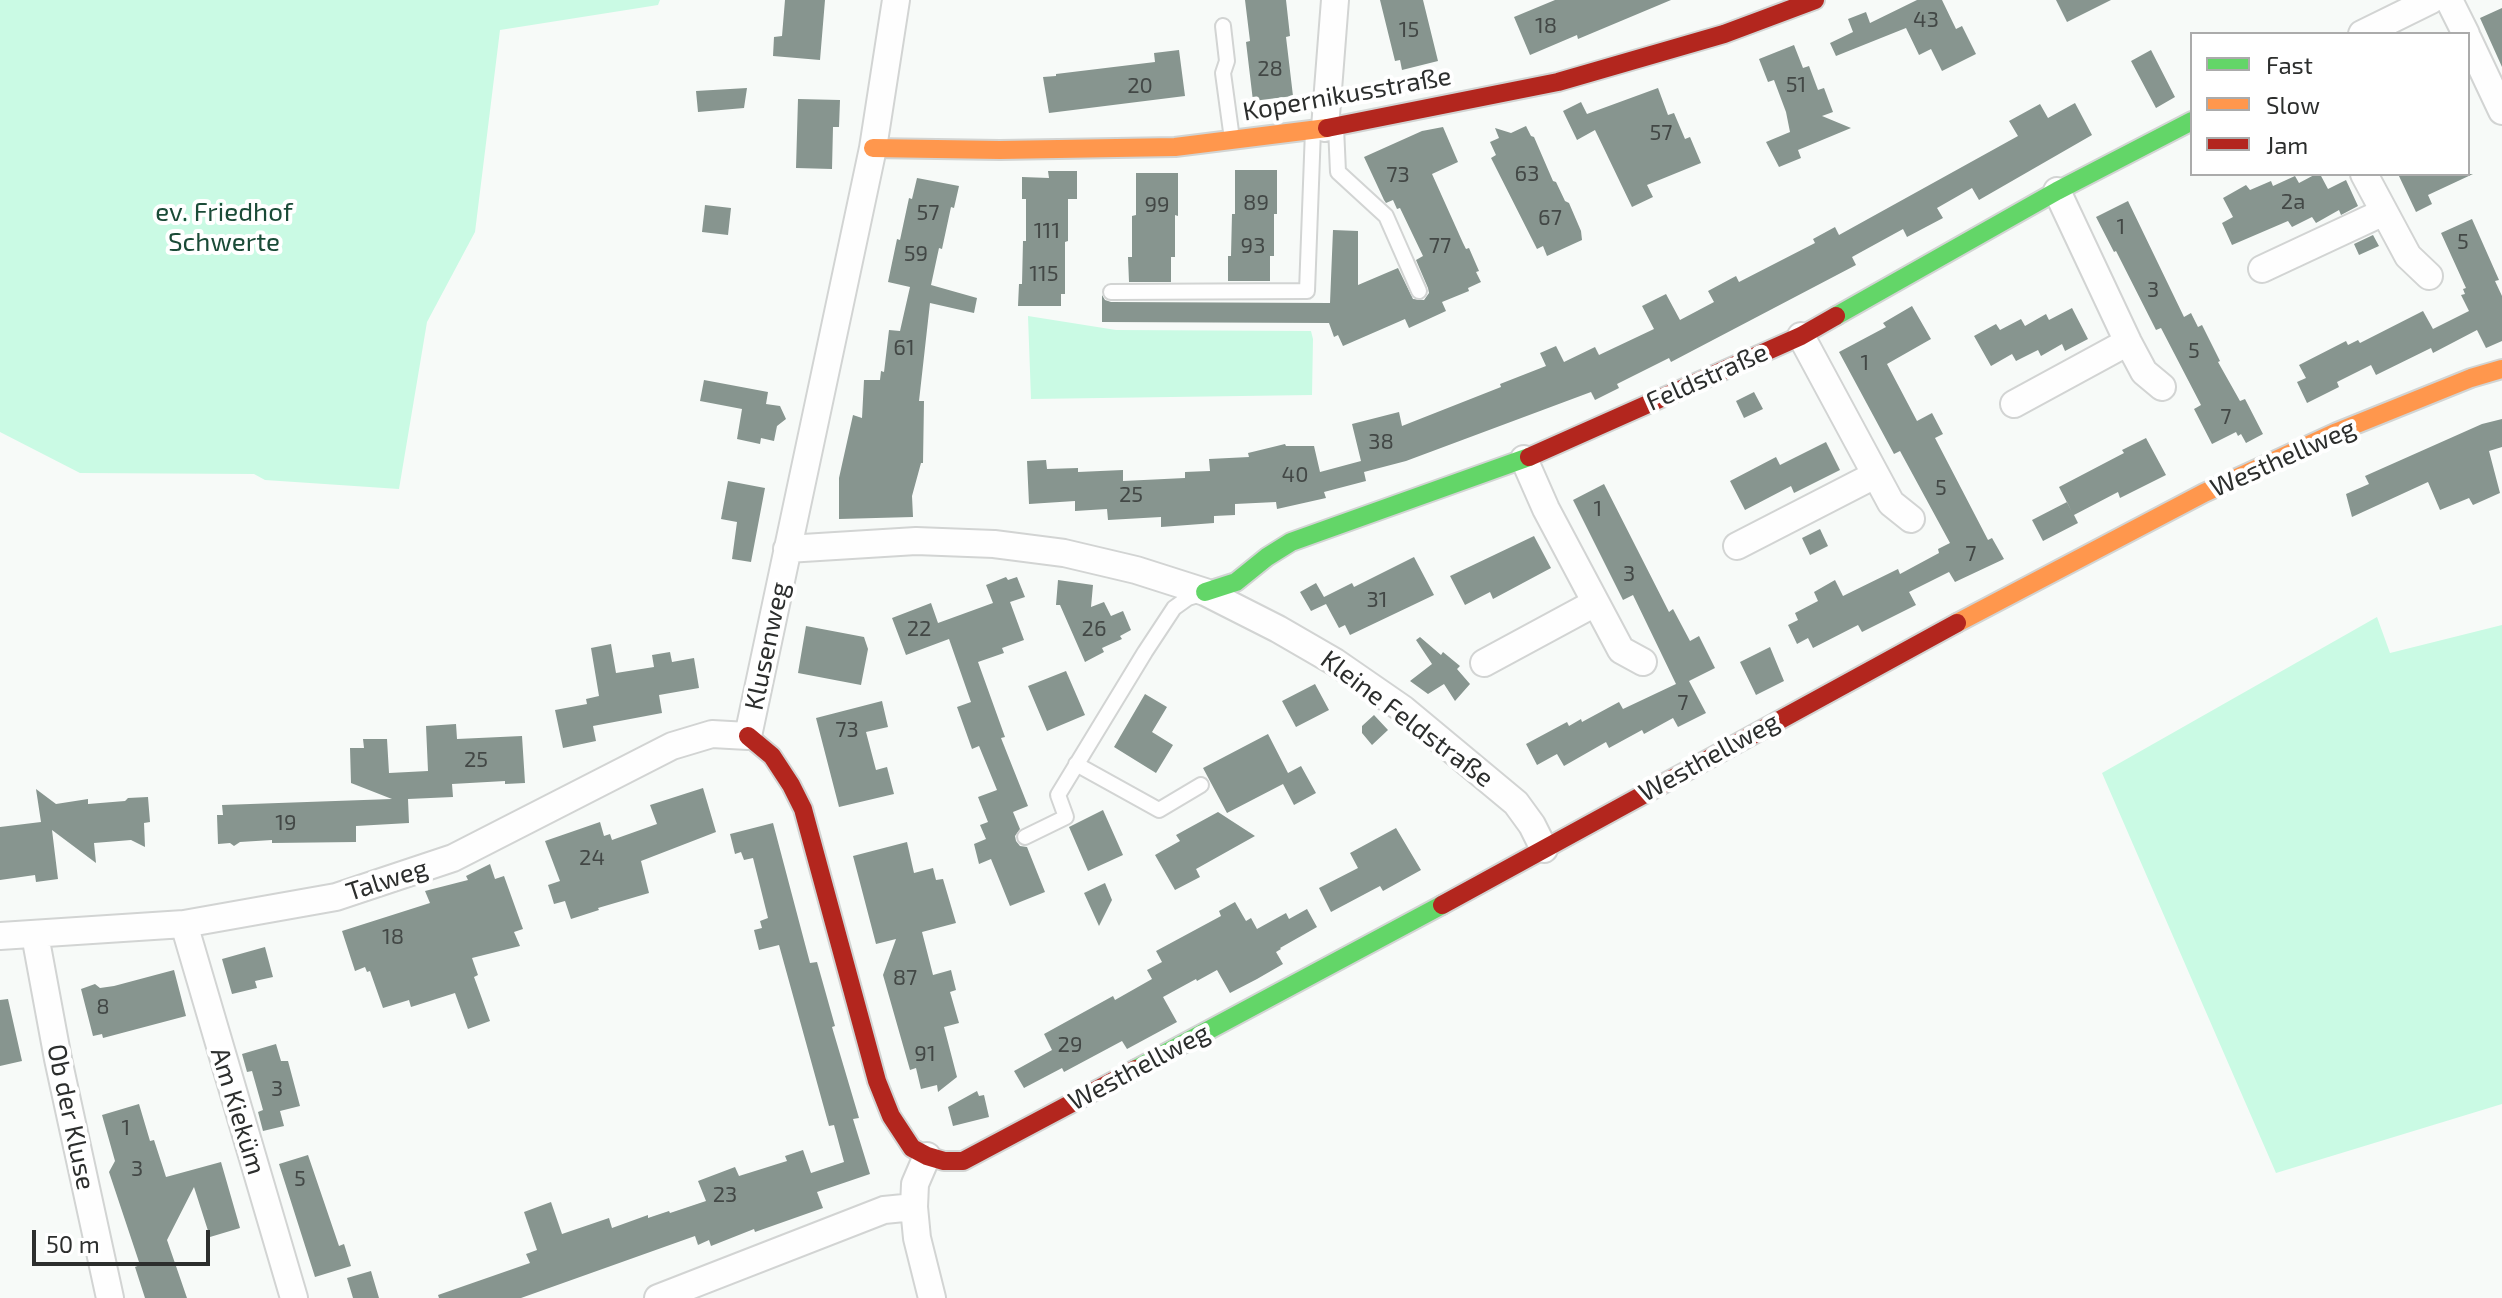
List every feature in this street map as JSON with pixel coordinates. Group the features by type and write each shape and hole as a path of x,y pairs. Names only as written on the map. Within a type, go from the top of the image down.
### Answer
{"street":[{"name":"Klusenweg","path":"896,0 873,148 748,736 772,756 803,809 877,1081 903,1136 912,1148 927,1156"},
{"path":"1324,128 1335,0"},
{"name":"Kopernikusstraße","path":"873,148 1160,147 1324,128 1558,82 1724,34 1771,8 1815,0"},
{"path":"2366,32 2431,0"},
{"path":"2449,0 2465,32"},
{"path":"2470,42 2502,111"},
{"name":"Feldstraße","path":"1205,592 1236,582 1291,542 1524,459 1801,336 2057,191 2190,122"},
{"path":"2365,176 2408,256 2429,276"},
{"path":"2057,191 2144,372 2162,387"},
{"path":"2262,269 2384,212"},
{"path":"1801,336 1891,503 1911,519"},
{"path":"2014,404 2128,342"},
{"name":"Westhellweg","path":"927,1156 944,1161 963,1161 1341,960 1924,640 2204,493 2337,432 2471,378 2502,369"},
{"path":"1524,459 1546,509 1621,650 1643,662"},
{"path":"1737,546 1875,475"},
{"name":"Kleine Feldstraße","path":"788,548 916,541 994,544 1064,553 1136,570 1205,592 1335,662 1403,709 1516,803 1544,849"},
{"path":"1484,663 1595,603"},
{"name":"Talweg","path":"0,936 184,924 336,897 453,858 672,746 712,734 748,736"},
{"name":"Am Kieküm","path":"184,924 294,1298"},
{"name":"Ob der Kluse","path":"35,935 58,1059 110,1298"},
{"path":"927,1156 915,1184 914,1207 917,1238 932,1298"},
{"path":"658,1298 884,1210 914,1207"}],"lane":[{"path":"1223,26 1227,61 1223,73 1232,140"},
{"path":"1324,128 1338,172 1386,216 1419,291"},
{"path":"1111,292 1307,291 1324,128"},
{"path":"1025,837 1066,817 1058,795 1145,652 1174,608 1188,598 1205,592"},
{"path":"1076,764 1159,810 1201,785"}],"green space":[{"name":"ev. Friedhof Schwerte","path":"0,0 660,0 658,5 500,30 475,232 427,322 399,489 265,480 254,474 80,473 0,432"},
{"path":"1028,316 1116,330 1311,331 1312,395 1031,399"},
{"path":"2377,617 2390,653 2502,625 2502,1104 2276,1173 2102,773"}],"building":[{"path":"785,0 825,0 820,60 773,56 774,37 782,36"},
{"path":"1245,0 1286,0 1290,36 1286,37 1293,96 1253,101"},
{"path":"1380,0 1423,0 1438,61 1402,70 1400,60 1395,61"},
{"path":"1555,0 1671,0 1578,39 1577,35 1530,55 1514,17"},
{"path":"1917,0 1942,0 1956,29 1962,26 1976,54 1942,71 1931,49 1919,55 1906,28 1836,56 1830,43 1853,32 1848,19 1866,12 1870,23"},
{"path":"2056,0 2111,0 2067,22"},
{"path":"2502,8 2502,67 2480,18"},
{"path":"1794,45 1803,68 1809,66 1818,90 1824,88 1833,112 1822,116 1851,128 1798,150 1801,158 1779,167 1766,142 1790,132 1774,80 1768,82 1759,59"},
{"path":"1179,50 1185,96 1049,113 1043,77 1155,62 1154,53"},
{"path":"2151,50 2175,97 2156,108 2131,61"},
{"path":"747,88 744,108 698,112 696,91"},
{"path":"1658,88 1668,115 1674,113 1685,139 1690,137 1701,163 1647,185 1653,197 1632,207 1595,130 1577,140 1563,111 1581,102 1587,114"},
{"path":"798,99 840,100 839,127 833,127 832,169 796,168"},
{"path":"2075,103 2092,135 1979,200 1972,188 1937,208 1943,218 1907,237 1903,229 1852,257 1856,265 1671,362 1669,358 1617,384 1619,388 1595,400 1591,392 1406,461 1364,472 1366,481 1324,492 1326,498 1277,509 1276,502 1235,504 1235,515 1214,516 1214,523 1161,527 1161,517 1108,520 1107,509 1075,511 1075,501 1029,504 1027,461 1046,460 1047,469 1078,468 1078,472 1123,470 1123,481 1185,478 1185,472 1210,471 1209,459 1249,457 1248,453 1285,444 1314,446 1320,472 1361,461 1352,424 1399,412 1402,426 1546,366 1540,353 1556,346 1564,362 1595,347 1599,355 1654,329 1642,306 1666,294 1680,320 1714,302 1708,291 1736,276 1739,282 1815,243 1813,239 1835,227 1839,235 2018,136 2009,121 2040,104 2048,118"},
{"path":"1526,126 1581,231 1582,240 1547,256 1543,246 1537,249 1491,158 1496,155 1490,142 1499,138 1495,128 1511,133"},
{"path":"1443,127 1458,162 1432,174 1466,249 1469,248 1481,282 1468,288 1469,291 1442,302 1446,311 1409,328 1405,319 1343,346 1338,335 1334,337 1329,323 1102,322 1102,295 1111,302 1330,303 1333,230 1358,231 1358,285 1398,268 1413,299 1424,300 1429,293 1428,288 1416,260 1423,256 1400,208 1397,209 1393,200 1386,203 1384,200 1364,157 1422,131"},
{"path":"1235,170 1277,170 1277,214 1274,214 1274,256 1270,256 1270,281 1228,281 1232,214 1235,214"},
{"path":"1048,171 1077,171 1077,199 1068,199 1065,294 1061,294 1061,306 1018,306 1023,241 1026,241 1026,199 1022,199 1022,177 1049,178"},
{"path":"1136,173 1178,173 1178,216 1175,215 1175,257 1171,257 1171,282 1129,282 1132,216 1136,215"},
{"path":"2295,176 2299,183 2312,176 2321,176 2328,189 2346,180 2358,206 2341,215 2339,210 2316,223 2312,217 2292,227 2288,221 2232,245 2222,223 2233,217 2223,198 2246,185 2250,190 2271,181 2273,186"},
{"path":"2399,176 2469,176 2428,195 2432,204 2416,212"},
{"path":"917,178 959,186 931,285 977,298 974,313 930,303 919,401 924,401 923,463 912,496 913,517 839,519 839,478 853,415 862,418 864,380 880,380 881,371 884,372 889,330 900,331 910,287 888,282 897,239 900,240 909,198 912,199"},
{"path":"2128,201 2184,317 2191,313 2198,327 2202,325 2218,362 2240,401 2245,399 2263,434 2246,443 2236,432 2212,444 2194,409 2201,405 2161,328 2156,330 2096,217"},
{"path":"705,205 731,208 728,235 702,232"},
{"path":"2472,219 2499,280 2495,281 2502,296 2502,341 2486,348 2477,330 2433,353 2431,348 2376,375 2371,365 2337,382 2339,387 2307,403 2297,382 2306,378 2299,365 2346,341 2348,345 2358,340 2360,343 2423,311 2433,329 2469,311 2461,295 2465,294 2463,289 2466,288 2441,233"},
{"path":"2373,235 2379,246 2359,255 2354,244"},
{"path":"1912,306 1931,339 1887,364 1917,421 1932,413 1943,434 1935,438 1988,540 1992,538 2004,559 1955,582 1949,572 1909,592 1916,605 1862,632 1858,625 1813,648 1808,638 1797,644 1788,625 1798,620 1795,613 1818,601 1814,592 1835,580 1843,596 1898,569 1900,574 1939,553 1938,549 1950,543 1900,451 1894,454 1839,352 1886,327 1883,323"},
{"path":"2072,308 2088,339 2065,351 2062,344 2041,356 2038,350 2016,361 2012,354 1991,366 1974,336 1996,324 2000,330 2021,319 2025,326 2046,314 2049,320"},
{"path":"704,380 768,392 766,404 780,406 786,419 777,426 774,441 761,438 760,444 737,439 742,409 700,401"},
{"path":"1754,392 1763,409 1744,418 1736,401"},
{"path":"2502,419 2502,447 2489,451 2500,493 2473,505 2469,498 2440,510 2428,482 2352,517 2346,494 2369,484 2365,476 2482,424"},
{"path":"2146,438 2166,475 2120,498 2118,492 2074,515 2078,523 2043,541 2032,520 2067,502 2059,487"},
{"path":"1826,442 1840,470 1794,493 1791,486 1745,510 1730,481 1776,457 1780,465"},
{"path":"728,481 765,488 751,562 732,559 737,522 721,519"},
{"path":"1604,484 1669,612 1673,609 1690,641 1699,636 1715,668 1689,681 1706,713 1678,727 1673,718 1609,748 1606,742 1564,766 1557,754 1537,765 1526,744 1567,722 1569,726 1581,719 1582,722 1619,702 1623,709 1676,684 1633,595 1623,600 1573,500"},
{"path":"1820,529 1828,546 1810,555 1802,538"},
{"path":"1534,536 1551,568 1493,599 1490,592 1465,605 1450,576"},
{"path":"1414,557 1434,595 1350,635 1345,625 1339,628 1326,604 1311,611 1300,592 1316,583 1324,597 1352,583 1354,587"},
{"path":"1006,577 1008,580 1017,577 1025,597 1010,602 1024,640 1002,648 1004,653 978,662 1005,737 1001,738 1028,806 1013,812 1020,829 1015,836 1016,841 1020,846 1027,847 1045,892 1010,906 991,859 979,864 974,844 986,839 980,825 988,822 978,797 997,790 979,746 972,749 957,707 971,702 949,639 906,655 892,618 931,603 938,623 993,603 986,585"},
{"path":"1058,580 1093,585 1091,607 1104,602 1111,616 1123,611 1131,630 1120,636 1122,639 1102,648 1104,652 1085,662 1060,605 1056,605"},
{"path":"806,626 864,637 868,649 861,685 798,673"},
{"path":"1420,637 1460,666 1457,669 1470,684 1455,701 1444,684 1428,694 1410,681 1432,664 1416,640"},
{"path":"611,644 616,673 654,667 652,655 670,652 672,662 694,658 699,688 659,695 662,713 593,726 596,741 563,748 555,710 587,704 586,699 599,696 591,648"},
{"path":"1770,647 1784,681 1756,695 1740,662"},
{"path":"1066,671 1085,715 1047,731 1028,686"},
{"path":"1315,684 1329,710 1296,727 1282,701"},
{"path":"1145,694 1167,707 1152,732 1173,745 1156,773 1114,747"},
{"path":"882,701 888,727 866,732 876,770 887,767 894,794 839,807 816,718"},
{"path":"1374,715 1388,730 1372,745 1362,733 1362,726"},
{"path":"456,724 457,739 522,736 525,783 452,784 453,797 408,799 409,823 356,826 356,842 272,843 272,840 240,842 234,846 230,843 218,844 217,815 223,815 222,805 392,799 351,783 350,748 364,748 363,739 387,739 389,773 428,771 426,726"},
{"path":"1268,734 1288,773 1301,766 1316,793 1294,805 1283,784 1227,813 1203,768"},
{"path":"703,788 716,832 641,861 649,893 571,919 565,901 554,904 548,885 560,881 545,841 600,822 604,836 610,834 612,840 657,824 650,805"},
{"path":"36,789 56,804 88,799 88,804 148,797 150,822 144,823 145,847 131,840 94,843 96,863 52,830 58,879 36,882 35,875 0,880 0,827 41,822"},
{"path":"1103,810 1123,855 1088,871 1069,827"},
{"path":"1218,812 1255,836 1196,869 1200,877 1175,890 1155,855 1180,841 1176,835"},
{"path":"773,823 810,963 817,962 835,1026 832,1027 859,1118 853,1119 870,1174 817,1192 823,1208 711,1246 709,1240 698,1245 695,1236 521,1298 439,1298 438,1295 530,1263 526,1254 537,1250 524,1212 551,1202 562,1234 609,1218 612,1228 648,1215 648,1218 670,1213 706,1201 698,1181 735,1167 739,1176 787,1161 785,1156 803,1150 811,1173 844,1162 834,1125 829,1126 779,945 759,950 754,930 762,928 760,921 768,918 753,858 744,860 741,852 735,854 730,834"},
{"path":"1396,828 1421,870 1383,891 1380,886 1331,912 1319,888 1358,868 1350,853"},
{"path":"907,842 914,873 933,868 936,880 943,879 956,923 922,932 933,975 951,970 956,990 950,992 959,1023 944,1027 957,1077 938,1092 937,1085 921,1089 916,1068 910,1070 883,975 896,939 876,944 853,856"},
{"path":"490,864 495,879 504,876 523,929 514,932 520,946 472,958 478,975 474,977 490,1021 468,1029 455,993 411,1007 409,1000 383,1008 370,971 367,972 365,967 355,971 342,931 430,903 425,891 468,880 466,876"},
{"path":"1105,883 1112,900 1099,926 1084,893"},
{"path":"1235,902 1246,921 1251,918 1257,929 1286,913 1289,919 1307,909 1317,927 1280,948 1276,952 1283,964 1257,979 1230,993 1217,970 1196,979 1163,997 1177,1022 1127,1049 1122,1041 1064,1072 1062,1068 1024,1088 1014,1071 1052,1050 1044,1034 1113,996 1115,1000 1152,979 1147,970 1162,962 1156,951 1221,916 1219,911"},
{"path":"265,947 273,977 255,981 257,988 232,994 222,959"},
{"path":"174,970 186,1016 103,1038 102,1034 93,1036 81,989 95,984 100,988 114,986"},
{"path":"8,999 22,1061 0,1066 0,1000"},
{"path":"276,1044 281,1061 288,1061 300,1106 280,1111 284,1126 263,1131 258,1112 263,1110 252,1071 247,1072 242,1054"},
{"path":"977,1091 979,1096 984,1095 989,1117 953,1126 948,1107"},
{"path":"139,1104 150,1141 154,1140 166,1177 221,1162 240,1228 210,1237 194,1187 167,1240 187,1298 145,1298 135,1267 140,1265 109,1172 115,1161 102,1115"},
{"path":"308,1155 339,1246 344,1244 351,1266 315,1277 279,1164"},
{"path":"371,1271 379,1298 353,1298 347,1278"}],"traffic: fast":[{"path":"1836,316 2057,191 2190,122"},
{"path":"1205,592 1236,582 1291,542 1529,457"},
{"path":"1136,1069 1442,905"}],"traffic: slow":[{"path":"873,148 1000,150 1175,147 1327,128"},
{"path":"1957,623 2204,493 2337,432 2471,378 2502,369"}],"traffic: jam":[{"path":"1327,128 1558,82 1724,34 1815,0"},
{"path":"1529,457 1801,336 1836,316"},
{"path":"1442,905 1957,623"},
{"path":"748,736 772,756 803,809 877,1081 891,1116 912,1148 944,1161 963,1161 1136,1069"}]}
